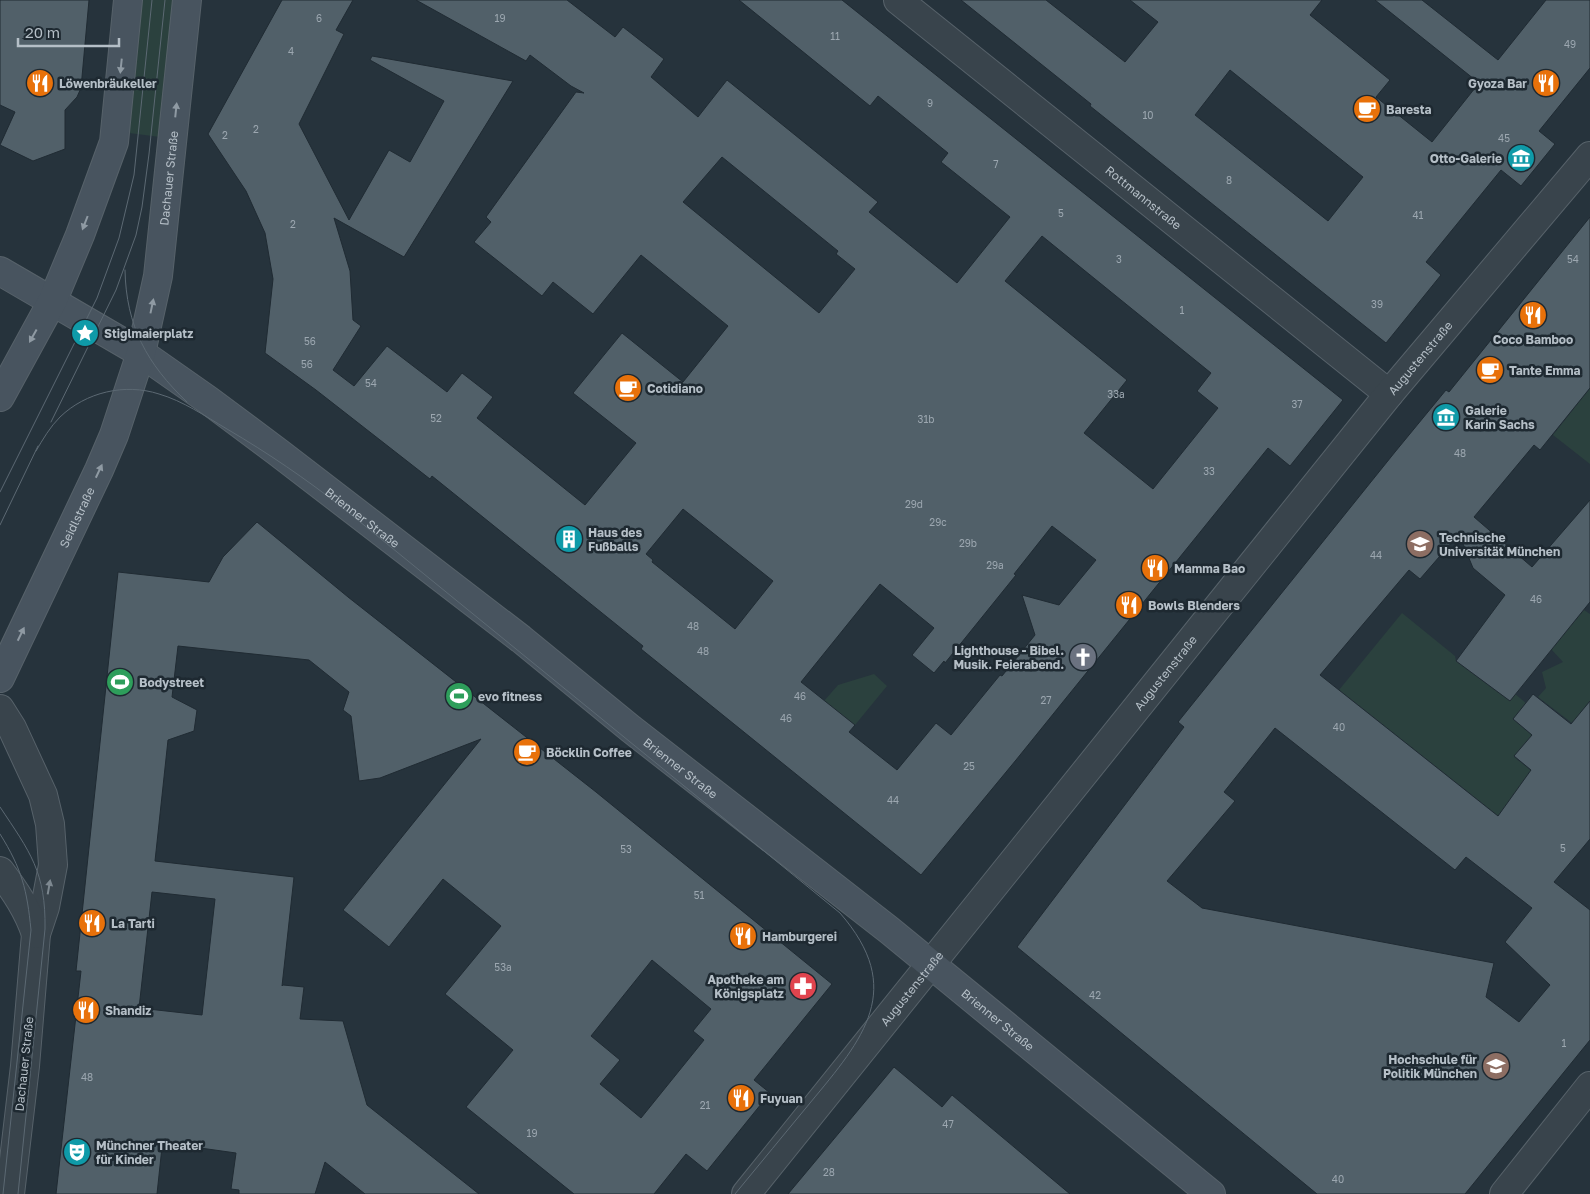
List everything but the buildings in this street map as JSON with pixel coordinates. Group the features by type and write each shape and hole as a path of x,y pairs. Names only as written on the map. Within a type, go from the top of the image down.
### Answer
{"main road":[{"path":"0,396 52,302 80,235 114,142 128,0"},
{"name":"Dachauer Straße","path":"142,353 158,276 187,0"},
{"path":"0,271 142,353"},
{"name":"Seidlstraße","path":"0,678 114,436 142,353"},
{"name":"Brienner Straße","path":"142,353 239,424 513,634 631,729 889,930 930,965 966,991 1211,1194"}],"street":[{"name":"Rottmannstraße","path":"898,0 1389,394"},
{"name":"Augustenstraße","path":"746,1194 1389,394 1590,156"},
{"name":"Dachauer Straße","path":"0,710 12,728 43,795 50,824 53,865 45,907 36,934 25,1066 10,1194"},
{"name":"Dachauer Straße","path":"0,871 20,898 36,934"},
{"path":"1504,1194 1590,1086"}],"green space":[{"path":"142,0 173,0 160,137 129,133"},
{"path":"1590,388 1590,464 1553,435"},
{"path":"1584,610 1590,614 1590,701 1572,723 1538,697 1546,688 1542,672 1563,662 1551,649"},
{"path":"1402,613 1455,656 1456,661 1510,701 1515,694 1526,703 1513,719 1532,735 1514,757 1533,772 1498,816 1339,690"},
{"path":"874,674 887,686 855,725 824,701 838,685"}],"tram line":[{"path":"0,492 97,298 119,238 134,175 152,0"},
{"path":"51,422 116,290 136,235 149,154 165,0"},
{"path":"125,270 129,309 141,343 161,373 187,402"},
{"path":"36,451 50,429 70,408 82,401 106,392 133,389 146,391 177,401 202,414 272,457 343,508 840,913 860,940 871,966 874,989 870,1012 861,1034 847,1057 735,1194"},
{"path":"0,525 38,446"},
{"path":"0,807 28,850 39,877 45,909 45,929 18,1194"},
{"path":"0,834 14,858 22,880 28,903 31,930 3,1194"}],"place":[{"name":"Löwenbräukeller","path":"40,83"},
{"name":"Gyoza Bar","path":"1546,83"},
{"name":"Baresta","path":"1367,109"},
{"name":"Otto-Galerie","path":"1521,158"},
{"name":"Coco Bamboo","path":"1533,315"},
{"name":"Stiglmaierplatz","path":"85,333"},
{"name":"Tante Emma","path":"1490,370"},
{"name":"Cotidiano","path":"628,388"},
{"name":"Galerie Karin Sachs","path":"1446,417"},
{"name":"Haus des Fußballs","path":"569,539"},
{"name":"Technische Universität München","path":"1420,544"},
{"name":"Mamma Bao","path":"1155,568"},
{"name":"Bowls Blenders","path":"1129,605"},
{"name":"Lighthouse - Bibel. Musik. Feierabend.","path":"1083,657"},
{"name":"Bodystreet","path":"120,682"},
{"name":"evo fitness","path":"459,696"},
{"name":"Böcklin Coffee","path":"527,752"},
{"name":"La Tarti","path":"92,923"},
{"name":"Hamburgerei","path":"743,936"},
{"name":"Apotheke am Königsplatz","path":"803,986"},
{"name":"Shandiz","path":"86,1010"},
{"name":"Hochschule für Politik München","path":"1496,1066"},
{"name":"Fuyuan","path":"741,1098"},
{"name":"Münchner Theater für Kinder","path":"77,1152"}]}
